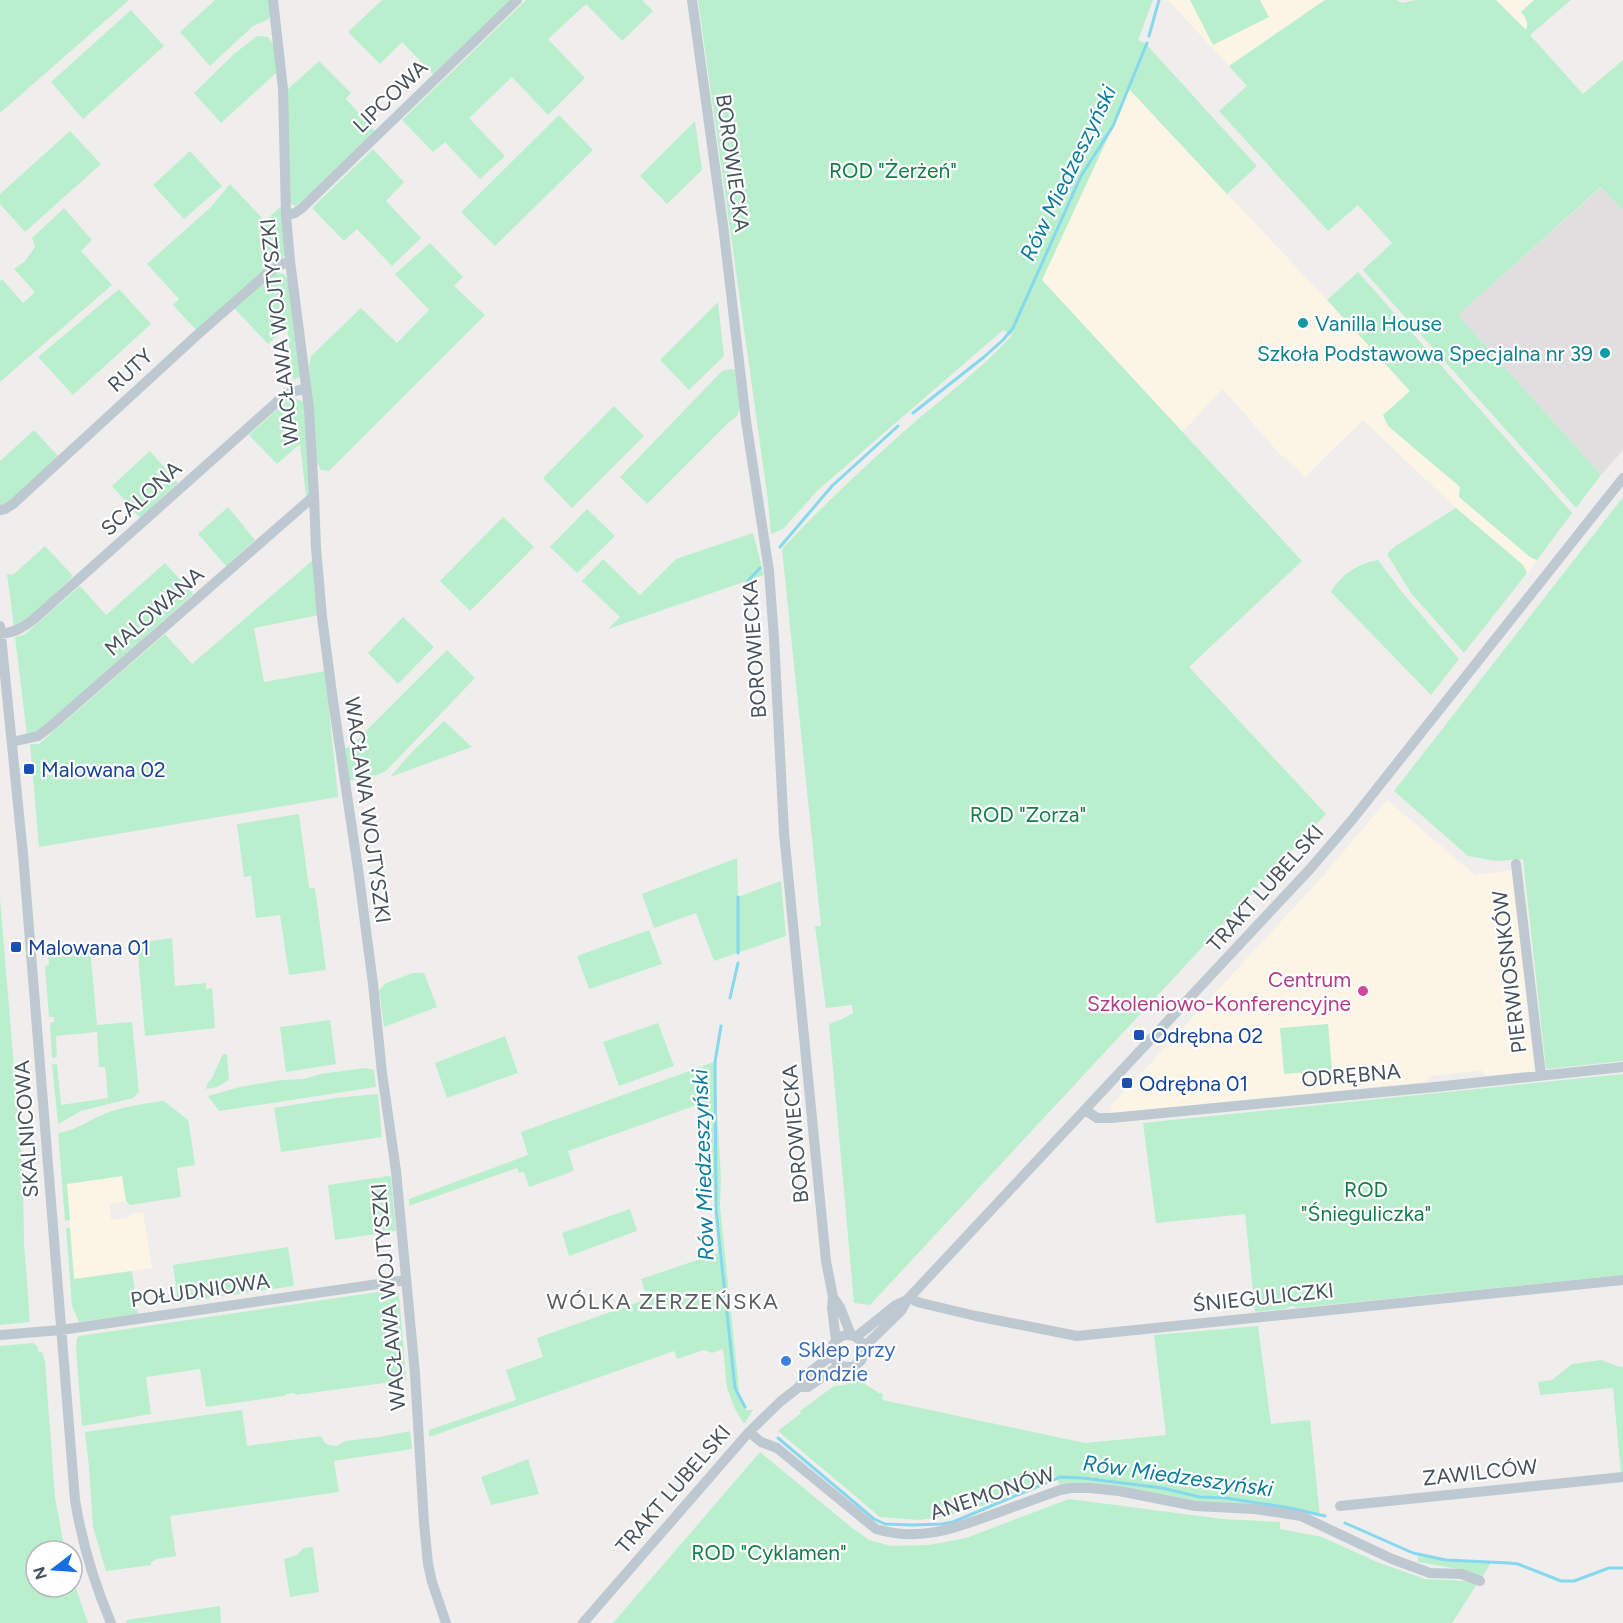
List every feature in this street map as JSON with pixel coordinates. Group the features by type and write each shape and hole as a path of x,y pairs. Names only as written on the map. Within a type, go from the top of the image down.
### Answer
{"street":[{"name":"WACŁAWA WOJTYSZKI","path":"273,0 283,88 286,215 306,388 322,617 357,858 382,1073 397,1177 415,1374 428,1564 446,1623"},
{"name":"LIPCOWA","path":"286,215 296,213 302,208 518,0"},
{"name":"BOROWIECKA","path":"692,0 723,225 746,421 769,571 784,833 826,1261 833,1297 836,1340"},
{"name":"RUTY","path":"0,510 13,504 269,272 290,261"},
{"name":"SCALONA","path":"1,630 12,633 21,630 286,394 306,388"},
{"name":"TRAKT LUBELSKI","path":"864,1347 901,1311 909,1298 1288,894 1334,842 1623,478"},
{"name":"MALOWANA","path":"12,742 38,736 50,727 315,496"},
{"name":"SKALNICOWA","path":"1,630 30,934 72,1467 78,1515 91,1571 111,1623"},
{"name":"PIERWIOSNKÓW","path":"1516,864 1541,1075"},
{"name":"ODRĘBNA","path":"1085,1110 1097,1118 1111,1118 1623,1067"},
{"name":"POŁUDNIOWA","path":"0,1335 61,1330 406,1280"},
{"name":"ŚNIEGULICZKI","path":"909,1298 976,1316 1077,1336 1623,1280"},
{"name":"BOROWIECKA","path":"833,1297 853,1336"},
{"name":"TRAKT LUBELSKI","path":"853,1336 909,1298"},
{"path":"844,1336 853,1336 864,1347 863,1358 859,1364 849,1368 836,1362 832,1355 832,1348 836,1340 844,1336"},
{"name":"TRAKT LUBELSKI","path":"583,1623 749,1432 799,1387 805,1376 832,1355"},
{"name":"TRAKT LUBELSKI","path":"799,1387 808,1387 840,1365"},
{"name":"ANEMONÓW","path":"749,1432 761,1442 777,1448 876,1528 890,1533 930,1534 949,1530 1060,1491 1071,1488 1090,1488 1119,1491 1195,1506 1255,1509 1301,1516 1430,1573 1462,1574 1480,1581"},
{"name":"ZAWILCÓW","path":"1340,1506 1623,1477"}],"shaded area":[{"path":"1168,0 1325,0 1229,66"},
{"path":"1496,0 1534,0 1521,12 1528,25 1526,30"},
{"path":"1129,89 1371,347 1410,392 1384,415 1460,487 1459,497 1530,557 1537,560 1527,573 1523,565 1456,508 1363,420 1305,477 1276,450 1223,389 1182,432 1042,280"},
{"path":"1602,187 1623,210 1623,450 1601,475 1458,315"},
{"path":"1387,800 1475,875 1512,870 1534,1071 1486,1076 1481,1070 1430,1076 1425,1082 1115,1113 1110,1107 1322,877"},
{"path":"122,1176 126,1201 110,1204 111,1220 127,1218 131,1214 143,1212 152,1268 74,1279 67,1184"}],"green space":[{"path":"0,0 129,0 0,113"},
{"path":"215,0 270,0 272,14 267,20 253,26 210,66 180,32"},
{"path":"382,0 510,0 433,74 402,42 380,64 348,32"},
{"path":"526,0 642,0 653,11 622,41 586,4 548,39 585,78 548,115 512,77 469,118 505,156 480,179 445,142 433,152 402,120"},
{"name":"ROD \"Zorza\"","path":"698,0 1153,0 1138,40 1146,44 1257,166 1227,194 1129,89 1042,280 1302,561 1189,667 1326,814 870,1305 854,1303 829,1024 853,1013 852,1005 826,1008 815,926 821,926 782,549 860,471 975,372 1012,335 1003,330 818,490 783,529 771,534"},
{"path":"1190,0 1260,0 1269,17 1213,45"},
{"path":"1325,0 1396,0 1402,3 1416,0 1496,0 1526,30 1526,21 1521,12 1534,0 1571,0 1530,35 1583,94 1623,60 1623,210 1601,187 1458,315 1601,475 1576,508 1363,270 1392,243 1358,205 1328,231 1219,111 1247,86 1229,66"},
{"path":"131,10 164,46 83,119 51,82"},
{"path":"257,36 268,37 274,45 276,73 221,123 194,93 234,54"},
{"path":"319,61 351,93 346,99 375,131 295,206 290,203 287,90"},
{"path":"559,115 593,150 495,246 461,212"},
{"path":"695,121 702,170 667,204 640,176"},
{"path":"70,131 101,164 25,232 0,204 0,194"},
{"path":"373,149 404,182 386,201 421,238 392,266 357,229 344,241 312,208"},
{"path":"190,151 222,186 184,219 153,185"},
{"path":"230,184 265,221 281,206 286,255 197,331 173,305 179,299 147,264 211,207"},
{"path":"64,208 92,240 81,251 112,285 0,382 0,281 2,279 23,303 35,292 14,269 25,261 35,247 32,238"},
{"path":"430,243 463,277 454,286 485,315 329,471 321,470 317,462 309,366 311,356 361,308 397,343 429,310 395,274"},
{"path":"1358,272 1572,513 1537,560 1530,557 1459,497 1460,487 1388,426 1383,415 1410,391 1327,300"},
{"path":"277,273 284,274 289,282 300,377 293,380 287,327 268,344 233,307 267,277"},
{"path":"119,289 151,324 73,395 38,357"},
{"path":"718,302 724,356 689,390 660,360"},
{"path":"735,370 741,406 737,416 647,504 620,477 722,371"},
{"path":"291,397 304,402 309,494 306,496 300,444 277,464 249,435"},
{"path":"614,406 644,436 572,508 543,478"},
{"path":"34,430 59,457 4,506 0,507 0,461"},
{"path":"150,451 178,483 140,518 112,486"},
{"path":"1623,497 1623,1061 1546,1069 1523,859 1496,861 1468,856 1394,791"},
{"path":"228,507 255,540 226,566 198,534"},
{"path":"1456,508 1523,565 1527,573 1464,653 1411,593 1387,554 1394,547"},
{"path":"587,509 615,536 577,573 550,547"},
{"path":"503,517 534,547 470,611 440,581"},
{"path":"753,533 764,575 608,629 620,617 582,581 603,559 640,595 676,559"},
{"path":"45,546 73,576 32,617 14,627 7,574 13,575"},
{"path":"313,560 319,615 254,628 264,682 325,671 338,797 39,847 30,744 39,744 165,634 192,664"},
{"path":"1378,560 1459,659 1431,695 1331,592 1339,580 1351,571"},
{"path":"165,563 193,594 48,724 36,733 27,736 15,637 24,635 80,586 106,615"},
{"path":"403,617 434,647 398,684 368,653"},
{"path":"447,650 475,678 386,771 349,781 343,749 351,746"},
{"path":"444,721 472,747 390,777 413,751"},
{"path":"299,814 309,888 315,888 326,970 289,975 280,915 256,918 251,876 244,877 237,824"},
{"path":"737,858 738,897 781,881 786,936 714,961 696,913 654,928 642,894"},
{"path":"0,898 23,1175 24,1243 30,1322 0,1325"},
{"path":"649,930 662,964 589,989 577,956"},
{"path":"172,938 175,986 206,983 206,989 212,988 215,1028 145,1036 137,943"},
{"path":"90,947 97,1025 132,1022 139,1092 133,1098 81,1111 58,1124 52,1064 57,1064 61,1105 108,1098 105,1067 99,1067 97,1032 56,1036 57,1057 52,1058 50,1023 54,1022 54,1017 49,1017 45,966 49,965 48,950"},
{"path":"413,973 424,973 437,1007 384,1027 379,990 386,983"},
{"path":"330,1020 336,1064 286,1072 280,1027"},
{"path":"658,1023 674,1066 619,1086 603,1042"},
{"path":"1328,1024 1332,1070 1284,1074 1280,1028"},
{"path":"505,1036 518,1073 447,1098 435,1063"},
{"path":"223,1054 227,1054 229,1080 217,1087 206,1089 207,1084"},
{"path":"714,1062 721,1177 720,1206 739,1390 737,1391 746,1410 753,1410 744,1424 727,1388 723,1349 712,1353 704,1350 677,1359 674,1351 429,1437 429,1430 516,1400 506,1370 543,1357 537,1338 647,1299 641,1279 718,1253 714,1180 708,1182 705,1102 568,1151 574,1171 529,1187 524,1172 519,1173 517,1168 409,1206 409,1199 528,1155 521,1132"},
{"path":"365,1068 374,1070 376,1087 219,1111 208,1096 240,1087"},
{"name":"ROD \"Śnieguliczka\"","path":"1623,1074 1623,1275 1296,1308 1294,1306 1255,1312 1245,1214 1156,1223 1143,1123"},
{"path":"378,1094 382,1137 281,1152 274,1108"},
{"path":"164,1101 188,1120 189,1124 195,1165 177,1168 181,1197 130,1205 126,1201 122,1176 67,1184 70,1220 65,1221 58,1133 112,1111"},
{"path":"391,1177 396,1231 335,1240 328,1185"},
{"path":"630,1209 637,1231 569,1256 562,1233"},
{"path":"66,1228 70,1228 74,1279 132,1271 138,1314 79,1322 72,1306"},
{"path":"288,1247 294,1286 178,1303 173,1265"},
{"path":"394,1290 399,1294 406,1380 295,1395 295,1393 287,1394 206,1407 200,1369 146,1377 151,1414 82,1426 76,1350 79,1336"},
{"path":"1258,1326 1271,1424 1310,1420 1320,1517 1301,1511 1195,1502 1060,1485 1056,1476 995,1502 942,1517 919,1520 880,1517 778,1431 801,1413 800,1411 834,1386 845,1385 857,1379 882,1393 883,1400 1085,1443 1166,1435 1154,1335"},
{"path":"33,1343 39,1352 42,1352 45,1362 55,1497 63,1539 24,1539 24,1599 80,1599 88,1623 0,1623 0,1346"},
{"path":"1601,1360 1623,1367 1623,1474 1621,1474 1613,1388 1540,1395 1538,1382 1552,1380 1572,1364"},
{"path":"242,1410 247,1446 321,1436 325,1443 337,1446 345,1441 410,1431 412,1449 334,1461 339,1492 170,1516 176,1556 157,1559 151,1562 151,1565 106,1571 93,1527 85,1432"},
{"name":"ROD \"Cyklamen\"","path":"760,1452 869,1540 891,1546 929,1545 966,1538 1069,1499 1223,1519 1280,1522 1280,1529 1322,1537 1377,1562 1425,1579 1468,1581 1477,1584 1452,1623 613,1623"},
{"path":"528,1459 539,1494 491,1505 481,1477"},
{"path":"313,1547 319,1592 290,1597 284,1559 297,1555 303,1548"},
{"path":"1418,1556 1453,1561 1491,1562 1482,1578 1464,1570 1418,1562"},
{"path":"220,1606 221,1623 127,1623 126,1620"}],"waterway":[{"name":"Rów Miedzeszyński","path":"1149,36 1159,0"},
{"name":"Rów Miedzeszyński","path":"913,413 984,357 1013,328 1081,176 1113,126 1147,43"},
{"name":"Rów Miedzeszyński","path":"780,547 832,486 898,426"},
{"name":"Rów Miedzeszyński","path":"747,582 760,568"},
{"name":"Rów Miedzeszyński","path":"738,897 738,953"},
{"name":"Rów Miedzeszyński","path":"730,998 738,963"},
{"name":"Rów Miedzeszyński","path":"721,1026 715,1062 716,1210 735,1388 745,1407"},
{"name":"Rów Miedzeszyński","path":"778,1438 874,1519 885,1524 913,1525 953,1522 1060,1477 1162,1488 1200,1497 1226,1498 1325,1516"},
{"name":"Rów Miedzeszyński","path":"1345,1523 1413,1553 1446,1560 1518,1564 1561,1581 1574,1581 1609,1568 1623,1568"}],"place":[{"name":"Vanilla House","path":"1303,323"},
{"name":"Szkoła Podstawowa Specjalna nr 39","path":"1605,353"},
{"name":"Malowana 02","path":"29,769"},
{"name":"Malowana 01","path":"16,947"},
{"name":"Centrum Szkoleniowo-Konferencyjne","path":"1363,991"},
{"name":"Odrębna 02","path":"1139,1035"},
{"name":"Odrębna 01","path":"1127,1083"},
{"name":"Sklep przy rondzie","path":"786,1361"}],"district":[{"name":"WÓLKA ZERZEŃSKA","path":"663,1301"}],"park label":[{"name":"ROD \"Żerżeń\"","path":"893,170"}]}
